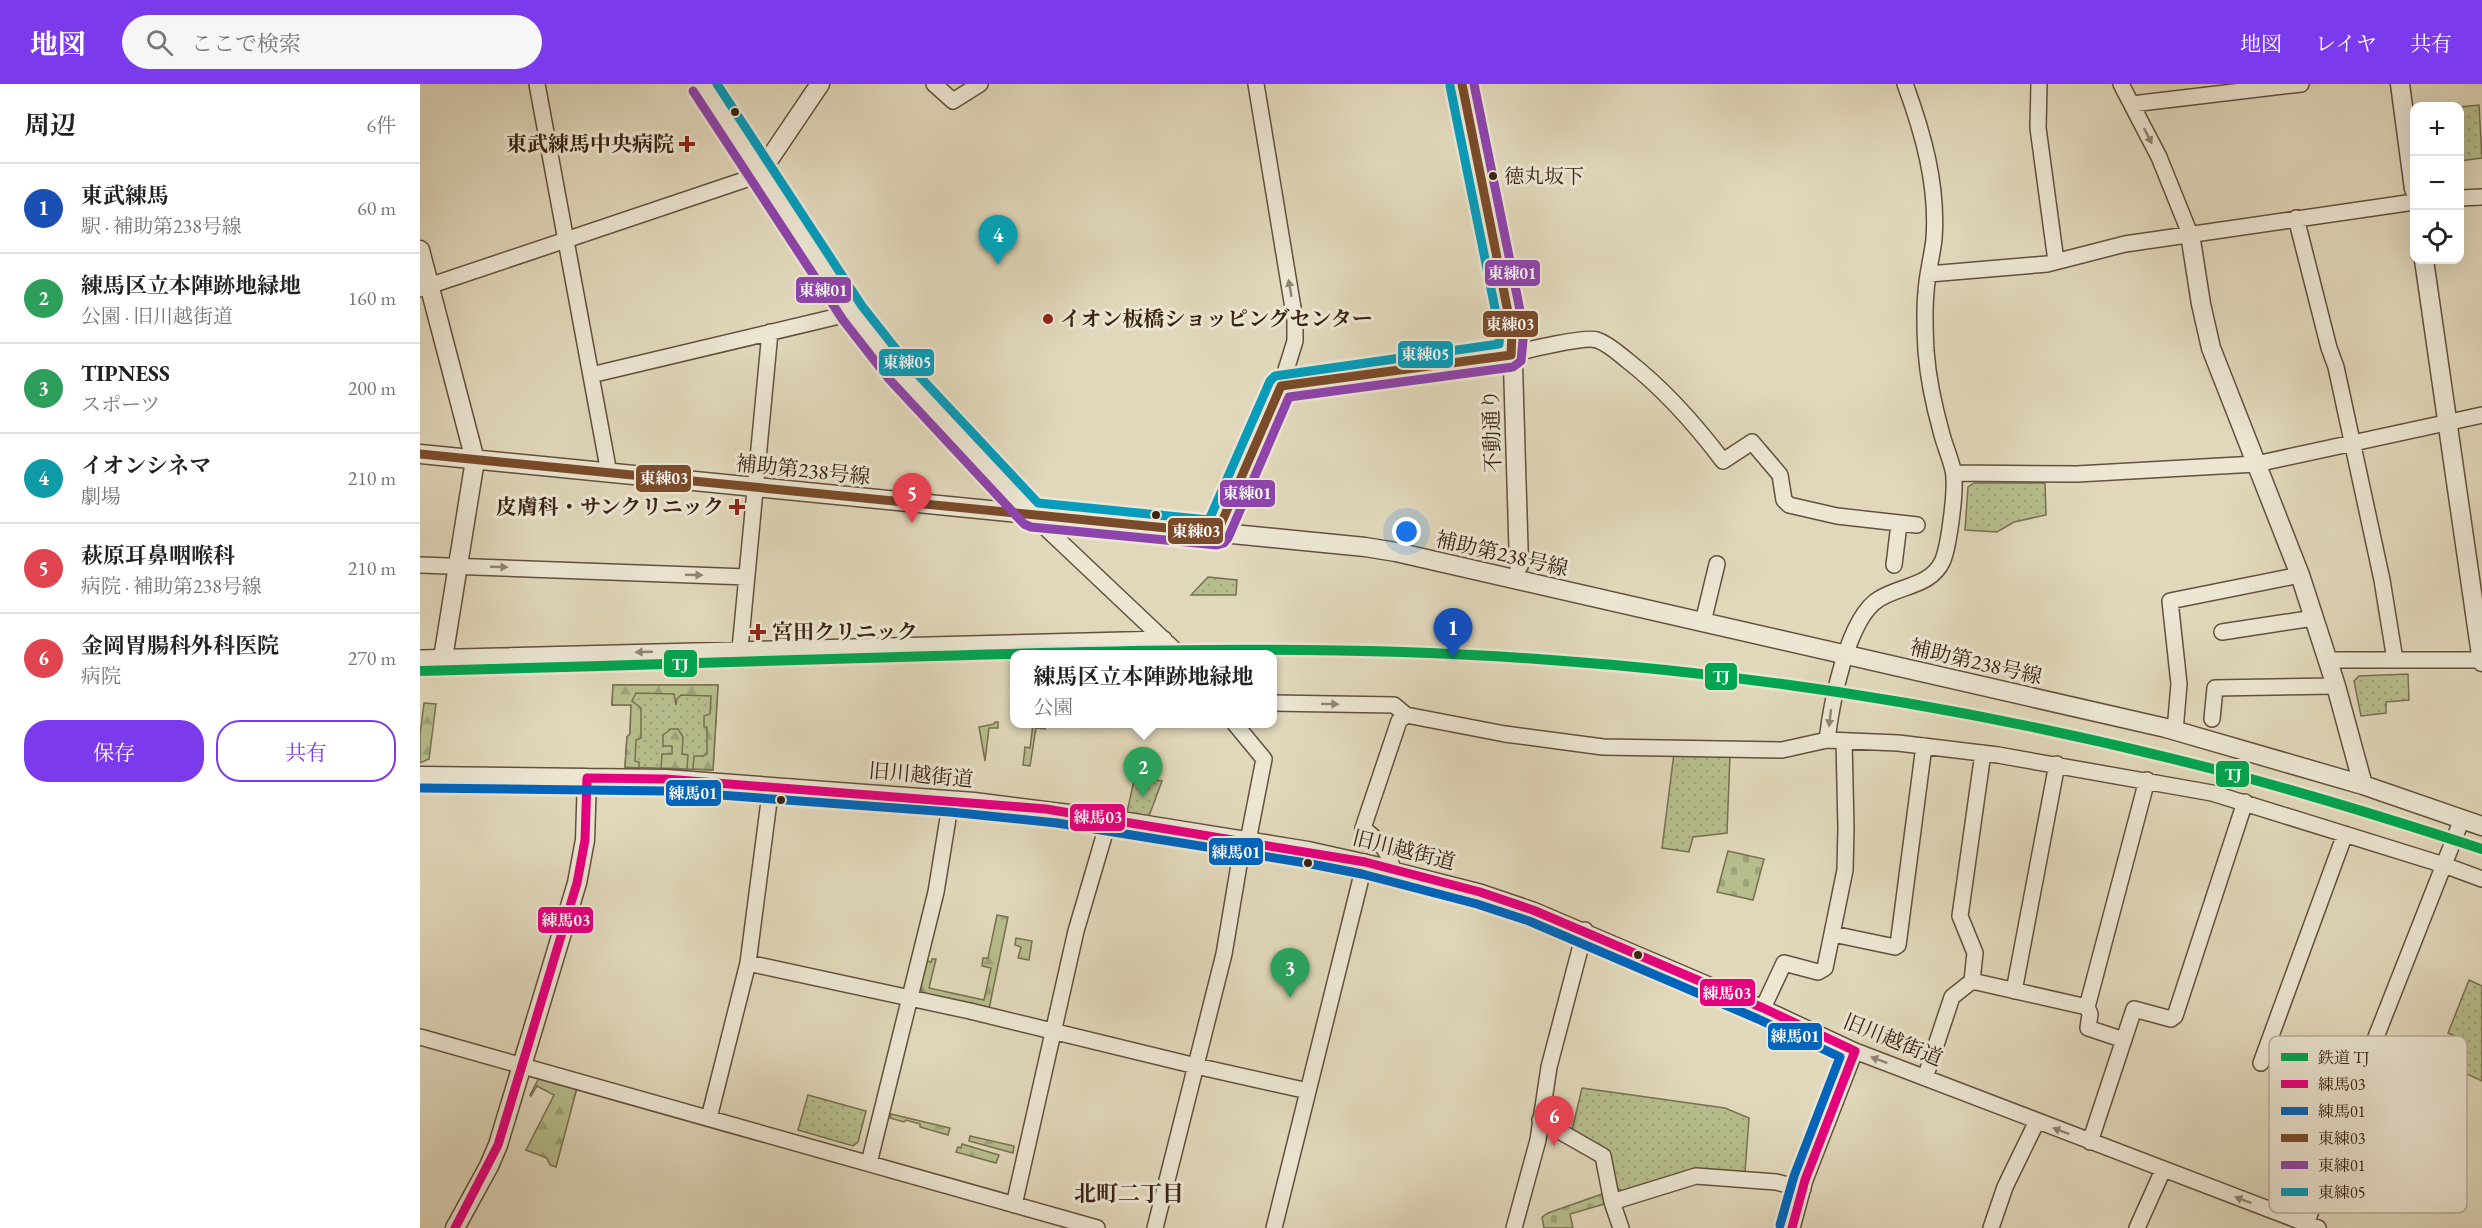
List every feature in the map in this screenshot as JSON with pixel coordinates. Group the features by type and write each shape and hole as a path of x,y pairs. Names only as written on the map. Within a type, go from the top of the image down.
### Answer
{"street":[{"path":"537,84 609,473"},
{"path":"703,84 852,313 898,371 1032,515 1175,650"},
{"path":"425,288 750,178 765,167 820,84"},
{"path":"934,84 953,101 980,84"},
{"path":"1217,533 1281,386 1295,341 1295,320 1256,84"},
{"name":"不動通り","path":"1462,84 1512,332 1519,565"},
{"path":"1827,740 1834,691 1846,655 1868,609 1879,599 1930,577 1942,560 1950,526 1954,472 1939,422 1926,354 1926,291 1934,236 1934,209 1925,142 1905,84"},
{"path":"2039,84 2038,128 2056,261"},
{"path":"2121,84 2159,157 2190,234 2201,304 2211,348 2300,575 2337,686 2363,785"},
{"path":"2132,104 2301,84"},
{"path":"2400,84 2410,156"},
{"path":"2464,198 2482,197"},
{"path":"1929,274 2047,264 2126,244 2410,203"},
{"path":"2296,218 2329,348 2336,367 2395,660"},
{"path":"420,250 425,288 475,460 443,658"},
{"path":"2328,660 2482,661 2476,577 2448,422 2425,264"},
{"path":"591,375 852,313"},
{"path":"740,649 770,332"},
{"path":"1281,386 1511,355 1528,349 1596,339 1610,347 1666,393 1694,423 1723,461 1752,441 1780,475 1784,500 1789,505 1837,516 1917,525"},
{"path":"1954,472 2077,474 2256,464 2482,415"},
{"name":"補助第238号線","path":"420,454 1365,547 1466,568 2175,731 2476,820"},
{"path":"1894,565 1899,524"},
{"path":"1703,622 1717,564"},
{"path":"420,565 747,578"},
{"path":"2175,731 2179,684 2170,601 2300,575"},
{"path":"2222,632 2314,618"},
{"path":"420,658 1164,639"},
{"path":"2212,718 2215,688 2337,686"},
{"path":"1277,703 1394,705 1406,715 1505,734 1603,747 1782,750 1827,740 1924,746 1983,753 2146,780 2245,802 2482,879"},
{"path":"1393,870 1389,855 1381,843 1362,828 1399,721 1406,715"},
{"path":"1155,1228 1224,954 1245,841 1264,759 1239,728"},
{"path":"1763,1008 1784,963 1816,972 1823,970 1833,934 1845,870 1844,741"},
{"path":"1833,934 1898,945 1924,746"},
{"path":"1924,1078 1952,997 1972,981 1976,953 1960,916 1983,753"},
{"path":"2014,991 2057,764"},
{"name":"旧川越街道","path":"420,776 666,779 951,800 1046,809 1365,862 1483,893 1585,930 1855,1051 2269,1210"},
{"path":"455,1228 494,1156 580,870 585,840 587,778"},
{"path":"2124,1040 2088,1028 2090,1014 2087,1007 2146,780"},
{"path":"709,1118 748,963 771,786"},
{"path":"868,1163 936,892 951,800"},
{"path":"2090,1142 2134,1009 2175,1017 2245,802"},
{"path":"1014,1204 1076,931 1109,819"},
{"path":"2376,1036 2444,865 2476,820"},
{"path":"2271,1036 2345,834"},
{"path":"1274,1228 1365,862"},
{"path":"1514,1228 1538,1140 1549,1067 1585,930"},
{"path":"748,963 910,998 1308,1091"},
{"path":"1972,981 2087,1007"},
{"path":"420,1037 1097,1228"},
{"path":"2261,1063 2269,1041"},
{"path":"1792,1228 1803,1189 1855,1051"},
{"path":"1540,1120 1603,1156 1612,1202 1621,1228"},
{"path":"1991,1228 2005,1187 2037,1121"},
{"path":"2137,1228 2163,1170"},
{"path":"1612,1202 1696,1176 1776,1182 1803,1189"},
{"name":"旧川越街道","path":"2277,1213 2312,1226"}],"green space":[{"path":"2479,105 2482,158 2464,160 2464,107"},
{"path":"1974,483 2045,483 2046,515 2014,522 1997,532 1965,530 1968,487"},
{"path":"1208,577 1237,580 1236,595 1191,595"},
{"path":"2408,674 2409,700 2386,702 2386,713 2361,716 2354,681 2359,676"},
{"path":"613,685 718,685 713,770 625,767 631,705 612,705"},
{"path":"613,685 718,685 713,770 693,769 694,756 707,754 707,727 704,727 704,716 710,714 711,696 681,695 676,705 674,694 636,693 632,701 641,708 641,738 636,740 635,761 639,762 639,768 625,767 631,705 612,705"},
{"path":"424,703 436,704 429,759 420,763 420,735"},
{"path":"998,722 998,728 989,728 985,761 979,727"},
{"path":"1032,728 1036,728 1030,766 1023,765 1025,747 1030,748"},
{"path":"671,729 678,729 683,737 682,754 688,755 687,769 661,768 662,754 672,754 672,746 663,746 663,735"},
{"path":"1674,753 1730,754 1727,833 1693,837 1689,852 1662,848"},
{"path":"1135,776 1162,781 1149,816 1127,812"},
{"path":"1728,851 1764,859 1753,900 1717,892"},
{"path":"997,915 1008,917 989,1009 923,993 918,985 924,964 936,959 929,988 984,1000 991,968 982,966 983,958 988,958"},
{"path":"1016,938 1032,941 1029,960 1018,958 1021,947 1015,945"},
{"path":"2469,980 2482,986 2482,1081 2467,1074 2467,1036 2455,1036 2448,1033"},
{"path":"539,1078 577,1088 556,1167 550,1165 547,1158 526,1150 554,1095 537,1086 530,1095"},
{"path":"1582,1088 1725,1108 1749,1118 1745,1172 1695,1170 1622,1191 1616,1188 1609,1156 1572,1130"},
{"path":"808,1095 866,1111 858,1142 853,1146 798,1130"},
{"path":"891,1114 950,1128 948,1135 920,1127 920,1124 890,1118"},
{"path":"970,1136 1014,1146 1013,1153 969,1141"},
{"path":"962,1144 999,1155 996,1163 956,1152"},
{"path":"1605,1193 1608,1203 1570,1214 1573,1228 1544,1228 1542,1217 1548,1213"}],"rail line":[{"name":"TJ","path":"1165,650 1242,650"},
{"name":"TJ","path":"1242,650 1277,650"},
{"name":"TJ","path":"1277,650 1396,652 1551,660 1720,676 1888,700 2056,732 2139,751 2254,780 2482,849"},
{"name":"TJ","path":"420,671 1010,654"}],"transit line":[{"name":"東練05","path":"717,84 862,306 907,363 1038,503 1209,520 1270,381 1275,376 1499,344 1500,333 1450,86"},
{"name":"東練03","path":"420,454 1217,533 1281,386 1511,355 1512,332 1462,84"},
{"name":"東練01","path":"693,91 843,320 889,379 1024,524 1031,527 1217,545 1224,543 1228,538 1289,397 1513,367 1521,361 1524,330 1474,84"},
{"name":"練馬03","path":"455,1228 498,1145 577,883 585,840 587,778 666,779 1046,809 1365,862 1480,892 1533,910 1763,1008 1855,1051 1805,1180 1792,1228"},
{"name":"練馬01","path":"420,788 665,791 950,812 1057,823 1306,863 1362,874 1477,904 1529,921 1758,1019 1840,1057 1794,1176 1780,1225"}],"place":[{"name":"東武練馬中央病院","path":"687,144"},
{"name":"徳丸坂下","path":"1493,176"},
{"name":"イオンシネマ","path":"998,265"},
{"name":"イオン板橋ショッピングセンター","path":"1048,319"},
{"name":"皮膚科・サンクリニック","path":"737,507"},
{"name":"萩原耳鼻咽喉科","path":"912,523"},
{"name":"宮田クリニック","path":"758,632"},
{"name":"東武練馬","path":"1453,658"},
{"name":"練馬区立本陣跡地緑地","path":"1143,797"},
{"name":"TIPNESS","path":"1290,998"},
{"name":"金岡胃腸科外科医院","path":"1554,1146"}],"district":[{"name":"北町二丁目","path":"1129,1193"}]}
